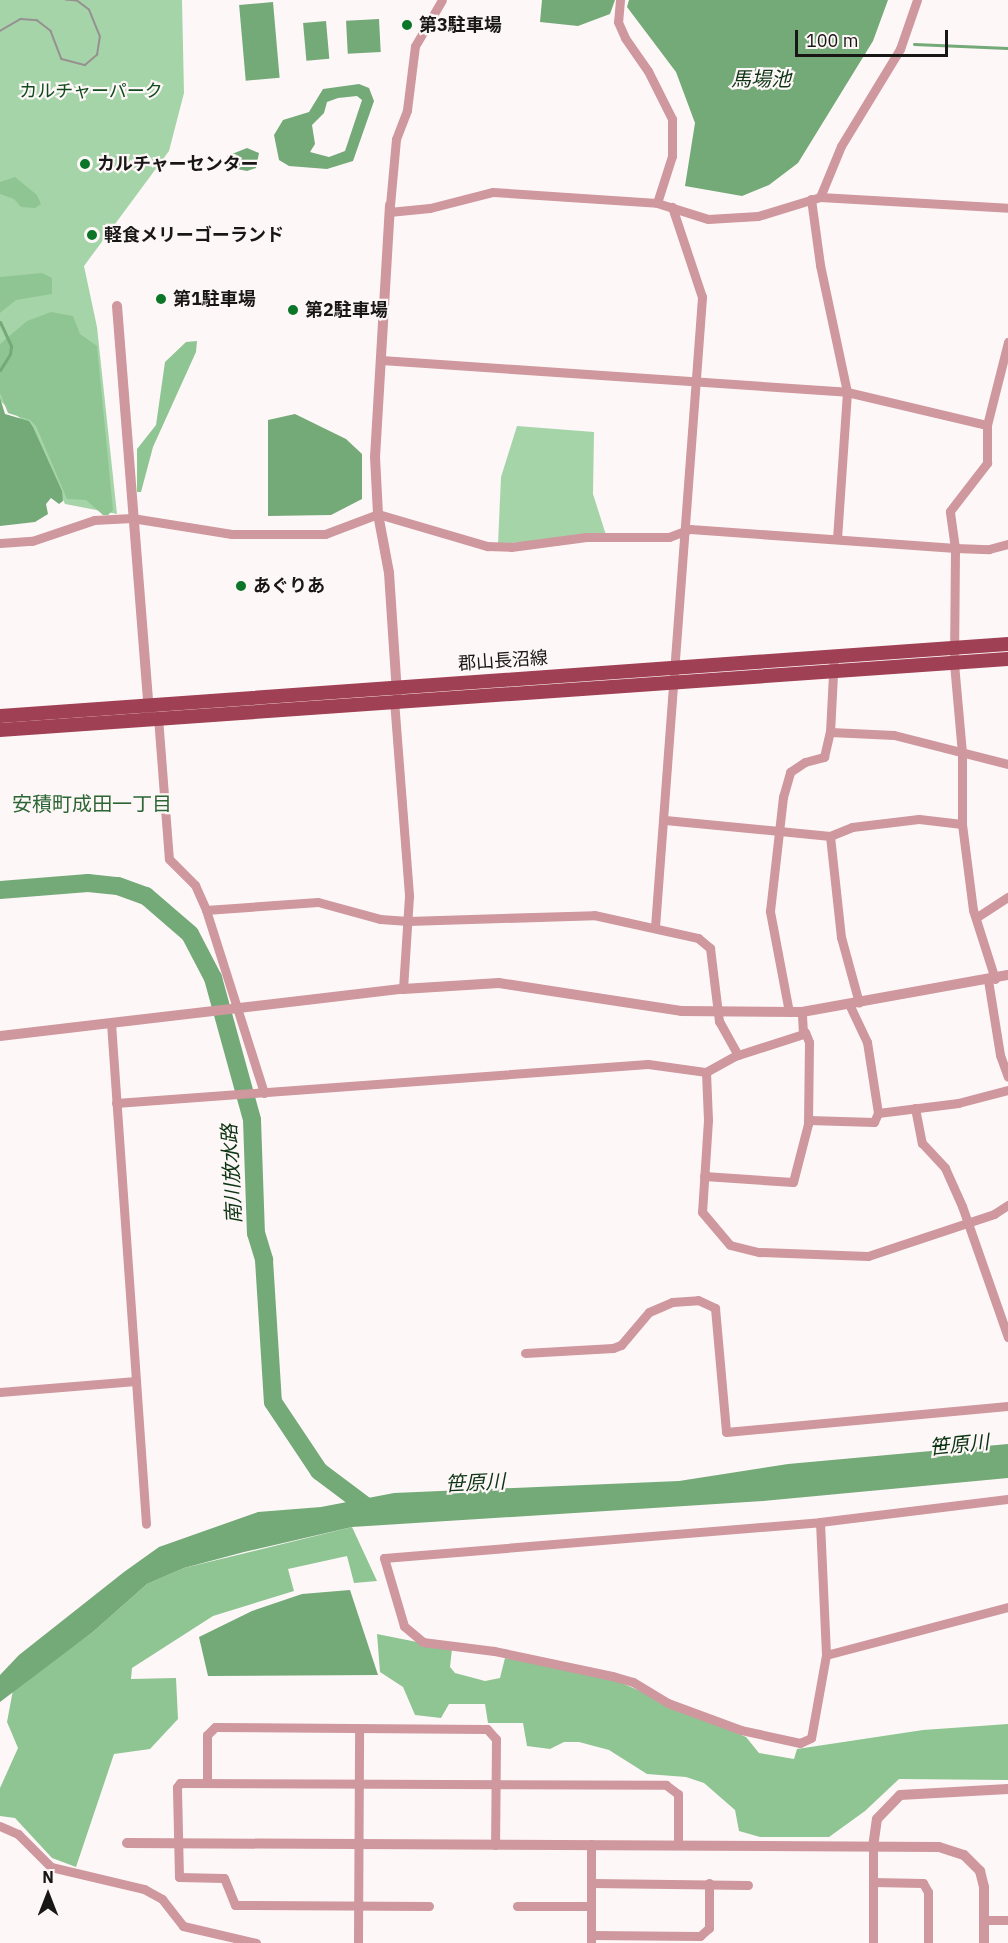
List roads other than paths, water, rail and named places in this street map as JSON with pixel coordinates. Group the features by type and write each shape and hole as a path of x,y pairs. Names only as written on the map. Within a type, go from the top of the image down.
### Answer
{"main road":[{"name":"郡山長沼線","path":"0,730 152,713 674,674 834,655 1008,644"},
{"name":"郡山長沼線","path":"674,674 833,671 1008,659"},
{"name":"郡山長沼線","path":"0,716 152,713"}],"street":[{"path":"403,989 408,921 408,864 389,573 378,514 375,457 389,208 396,139 407,110 415,46 442,0"},
{"path":"620,0 618,22 621,30 672,119 672,156 657,203"},
{"path":"837,538 848,392 823,280 816,198 841,146 900,49 917,0"},
{"path":"389,208 430,208 493,192 657,203 708,219 744,218 816,198 1008,208"},
{"path":"655,927 665,820 700,287 672,207"},
{"path":"117,306 132,518 169,860 192,881 206,910 264,1092"},
{"path":"1008,342 987,425 987,463 950,511 955,548 954,664 962,753 962,824 977,916 991,979 1000,1055 1008,1077"},
{"path":"381,360 848,392 987,425"},
{"path":"0,543 32,541 94,520 132,518 232,534 325,534 378,514 487,546 511,547 586,537 648,539 677,535 683,531 837,538 955,548 989,549 1008,544"},
{"path":"789,1012 771,918 778,832 790,772 805,762 824,757 830,732 834,655"},
{"path":"830,732 894,735 1008,764"},
{"path":"665,820 830,836 852,827 919,819 962,824"},
{"path":"808,1120 874,1122 878,1113 867,1042 854,1004 841,937 830,836"},
{"path":"977,916 1008,897"},
{"path":"206,910 318,903 380,919 408,921 579,914 655,927 698,938 710,948 721,1028 738,1055"},
{"path":"0,1036 403,989 528,985 646,1008 718,1012 802,1012 1008,975"},
{"path":"704,1176 793,1182 808,1120 809,1042 802,1012"},
{"path":"111,1023 146,1524"},
{"path":"116,1102 648,1064 705,1072 738,1055 805,1032"},
{"path":"705,1072 708,1120 704,1218 722,1239 741,1250 868,1256 967,1224 1008,1205"},
{"path":"878,1113 1008,1090"},
{"path":"915,1108 922,1143 947,1171 1008,1337"},
{"path":"525,1353 613,1348 621,1345 649,1311 672,1302 698,1300 715,1308 726,1432 1008,1406"},
{"path":"0,1392 136,1381"},
{"path":"820,1521 826,1655 811,1738 800,1743 777,1740 668,1703 633,1682 612,1676 494,1651 423,1642 404,1626 384,1558 820,1521 1008,1499"},
{"path":"826,1655 1008,1607"},
{"path":"207,1783 207,1736 215,1727 359,1730 487,1729 496,1739 495,1845"},
{"path":"358,1943 359,1730"},
{"path":"429,1906 235,1905 224,1878 179,1877 177,1787 180,1783 669,1786 678,1794 678,1845"},
{"path":"873,1943 873,1847 877,1819 900,1795 1008,1789"},
{"path":"0,1826 18,1834 51,1867 144,1889 162,1899 180,1924 256,1943"},
{"path":"127,1843 939,1847 964,1855 983,1880 984,1943"},
{"path":"591,1844 591,1939 700,1936 709,1928 709,1883"},
{"path":"873,1882 922,1883 928,1892 928,1943"},
{"path":"592,1883 748,1885"},
{"path":"517,1906 591,1906"},
{"path":"985,1920 1008,1920"},
{"path":"206,1943 212,1932"}],"water":[{"path":"542,0 615,0 610,14 578,26 540,22"},
{"name":"馬場池","path":"629,0 888,0 873,41 798,163 769,185 742,196 685,186 695,123 676,72 627,7"},
{"path":"273,2 280,78 246,81 239,5"},
{"path":"379,19 381,52 348,54 346,21"},
{"path":"326,21 329,59 306,61 303,23"},
{"path":"359,84 369,88 374,101 353,161 327,169 289,166 279,160 274,135 283,120 309,112 323,89","holes":["357,96 362,100 345,151 329,157 310,152 315,144 312,125 324,113 327,102"]},
{"path":"247,148 259,153 256,168 247,171 227,167 227,156"},
{"path":"0,398 5,414 29,421 33,427 62,491 63,501 59,504 51,498 46,504 48,514 35,522 0,526"},
{"path":"295,414 346,439 362,454 362,499 331,515 268,516 268,420"},
{"path":"1008,1444 1008,1478 763,1501 352,1527 244,1552 184,1568 147,1584 94,1631 0,1702 0,1675 19,1655 124,1572 159,1547 258,1512 321,1507 394,1493 679,1481 788,1464"},
{"path":"350,1590 378,1675 208,1676 199,1637 252,1611 302,1594"}],"waterway":[{"path":"914,44 1008,48"},
{"path":"0,322 11,346 10,354 0,370"},
{"name":"南川放水路","path":"0,890 88,883 118,886 146,896 190,934 213,978 252,1120 256,1233 264,1260 273,1402 319,1471 375,1513"}],"tram line":[{"path":"0,31 21,19 37,20 51,31 62,59 85,65 97,55 100,37 89,10 77,1 66,0"}],"place":[{"name":"第3駐車場","path":"407,25"},
{"name":"カルチャーセンター","path":"85,164"},
{"name":"軽食メリーゴーランド","path":"92,235"},
{"name":"第1駐車場","path":"161,299"},
{"name":"第2駐車場","path":"293,310"},
{"name":"あぐりあ","path":"241,586"}],"district":[{"name":"安積町成田一丁目","path":"92,803"}],"park label":[{"name":"カルチャーパーク","path":"91,91"}],"water label":[{"name":"笹原川","path":"959,1444"},
{"name":"笹原川","path":"475,1482"}]}
